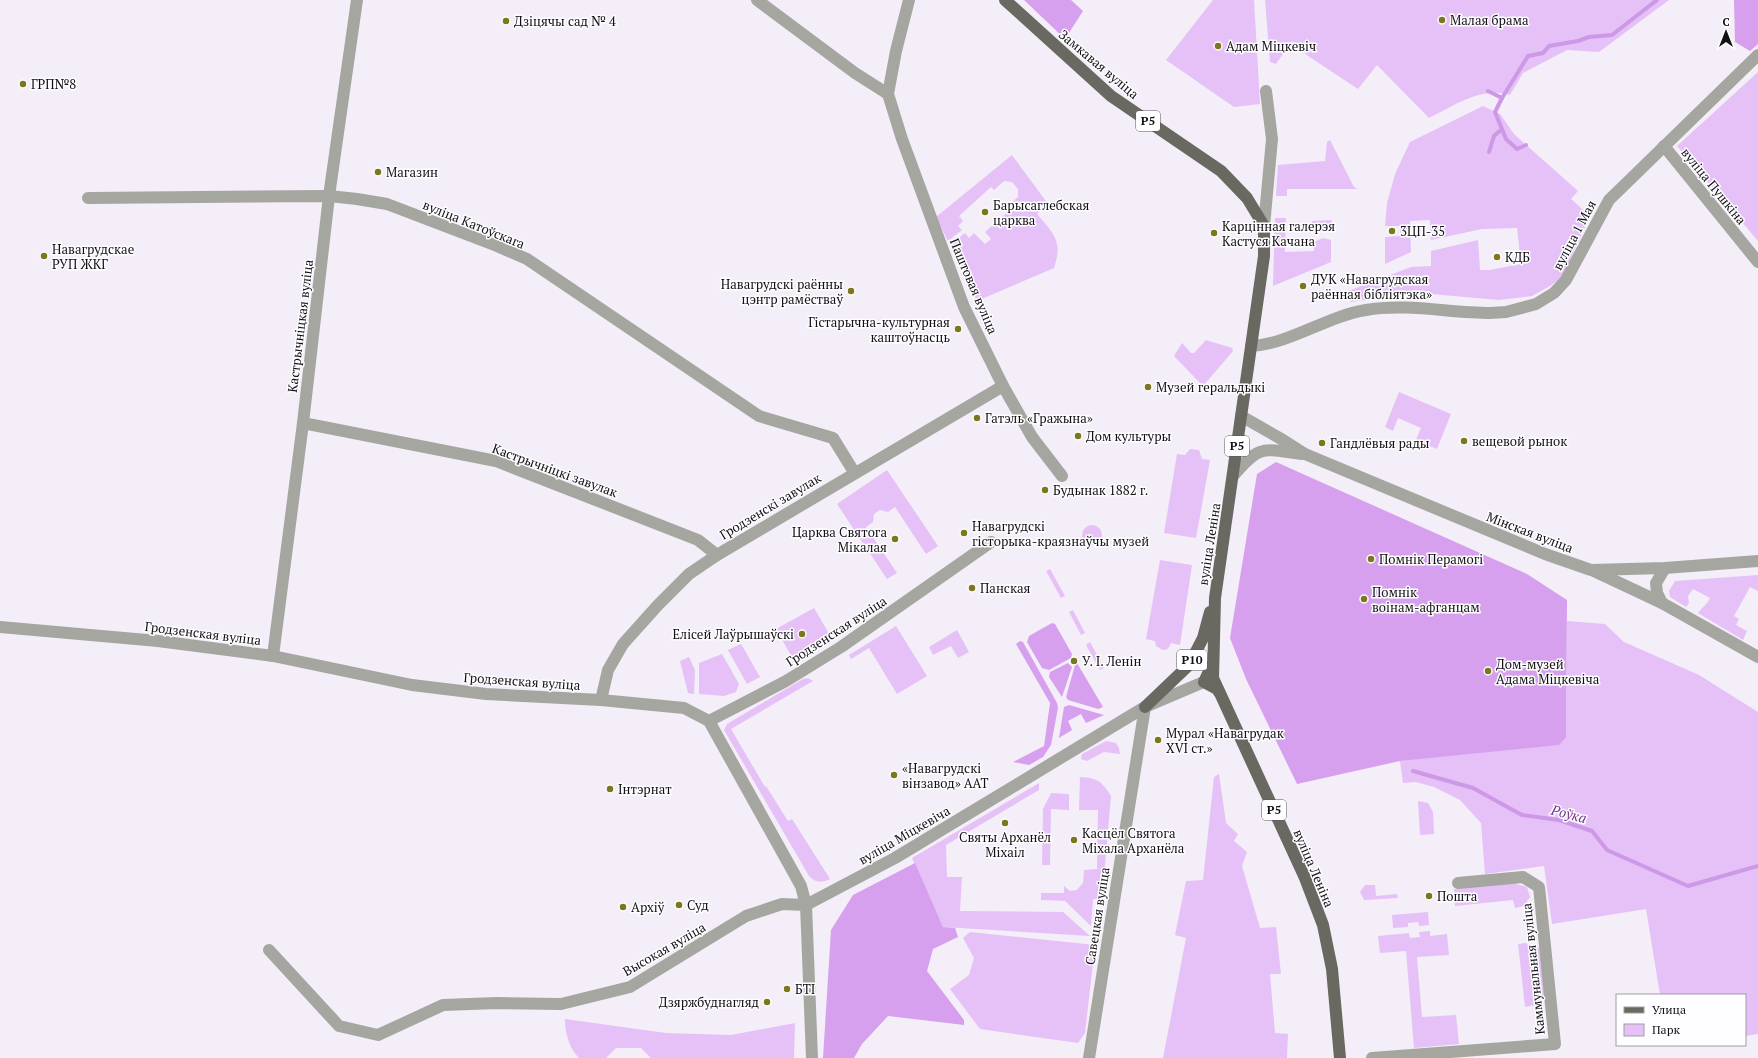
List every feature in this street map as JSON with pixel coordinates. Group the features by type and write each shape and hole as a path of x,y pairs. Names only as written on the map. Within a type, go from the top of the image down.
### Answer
{"main road":[{"name":"Замкавая вуліца","path":"1005,0 1111,96 1221,171 1246,198 1264,226"},
{"name":"Р5","path":"1241,416 1264,256 1264,226"},
{"name":"вуліца Леніна","path":"1214,656 1215,598 1241,416"},
{"name":"Р10","path":"1145,707 1189,665 1203,638 1215,598"},
{"name":"Р10","path":"1214,656 1208,680 1217,689 1222,697"},
{"name":"вуліца Леніна","path":"1222,697 1305,878 1323,925 1332,969 1340,1058"}],"street":[{"name":"Кастрычніцкая вуліца","path":"273,656 356,0"},
{"path":"757,0 855,73 888,94"},
{"name":"Паштовая вуліца","path":"909,0 896,52 888,94 902,139 964,307 1003,386 1032,437 1062,476"},
{"name":"вуліца 1 Мая","path":"1251,346 1266,345 1340,316 1366,310 1391,307 1490,313 1506,312 1536,304 1554,293 1566,280 1609,200 1758,55"},
{"path":"1264,226 1272,139 1266,91"},
{"name":"вуліца Пушкіна","path":"1664,146 1758,262"},
{"name":"вуліца Катоўскага","path":"88,198 330,196 387,204 497,246 526,259 759,416 833,438 854,472"},
{"name":"Гродзенскі завулак","path":"601,700 608,670 623,644 658,605 690,574 716,555 854,472 1003,386"},
{"name":"Мінская вуліца","path":"1241,416 1305,454 1544,554 1591,570 1665,568 1758,561"},
{"name":"Кастрычніцкі завулак","path":"303,423 496,461 698,540 716,555"},
{"name":"Мінская вуліца","path":"1233,476 1256,452 1266,450 1305,454"},
{"name":"Гродзенская вуліца","path":"0,627 158,641 273,656 426,687 486,694 601,700 684,708 710,721 786,681 841,647 991,542"},
{"path":"1662,603 1657,593 1656,583 1665,568"},
{"path":"1591,570 1662,603 1758,657"},
{"name":"Р10","path":"1145,707 1208,680"},
{"name":"вуліца Міцкевіча","path":"806,904 895,858 1145,707"},
{"name":"Савецкая вуліца","path":"1089,1058 1145,707"},
{"path":"710,721 801,886 806,904 812,1058"},
{"name":"Каммунальная вуліца","path":"1372,1058 1555,1044 1539,887 1523,877 1458,883"},
{"name":"Высокая вуліца","path":"269,950 339,1026 378,1035 443,1005 497,1003 561,1004 630,987 746,916 782,904 806,904"}],"green space":[{"path":"1213,0 1254,0 1260,104 1234,107 1166,60"},
{"path":"1265,0 1669,0 1599,52 1567,50 1523,73 1510,95 1489,93 1478,95 1458,103 1429,118 1377,65 1358,89 1308,56 1292,41 1276,64 1270,62"},
{"path":"1758,72 1758,241 1677,146"},
{"path":"1483,106 1500,114 1514,134 1578,191 1571,199 1590,216 1562,277 1532,296 1499,300 1431,294 1398,295 1351,302 1347,296 1351,290 1411,267 1431,266 1431,251 1478,240 1480,270 1490,270 1521,264 1517,228 1482,229 1431,240 1430,220 1410,221 1411,252 1385,264 1385,237 1400,236 1400,226 1385,226 1387,203 1395,174 1410,142"},
{"path":"1330,140 1354,187 1358,189 1287,189 1287,196 1276,196 1278,165 1325,161 1327,142"},
{"path":"1012,155 1048,204 1037,214 1055,238 1058,251 1057,259 1054,268 977,301 950,245 965,233 969,238 974,233 985,244 991,239 985,232 1011,209 1008,206 1018,197 1018,189 1012,182 1004,181 994,190 991,187 959,216 963,221 958,226 962,230 948,241 936,217"},
{"path":"1275,218 1286,218 1285,252 1314,251 1314,242 1323,238 1331,240 1331,262 1273,286"},
{"path":"1332,220 1331,227 1327,231 1318,231 1312,228 1312,221"},
{"path":"1206,340 1232,348 1233,351 1203,386 1174,356 1182,343 1191,353 1194,353"},
{"path":"1399,392 1451,414 1437,449 1416,440 1421,428 1398,418 1393,431 1385,427"},
{"path":"1190,449 1199,450 1202,459 1210,460 1196,538 1164,533 1177,454 1185,455"},
{"path":"887,470 938,546 926,554 895,507 888,512 880,510 874,514 873,522 866,527 897,573 887,579 837,504"},
{"path":"1092,525 1099,528 1102,535 1099,542 1092,545 1085,542 1082,535 1085,528"},
{"path":"1160,560 1192,565 1180,645 1171,643 1168,649 1163,650 1156,646 1155,641 1146,639"},
{"path":"1050,569 1065,596 1061,598 1046,571"},
{"path":"1758,575 1758,591 1750,587 1734,616 1739,619 1736,625 1747,631 1743,640 1698,613 1710,598 1693,589 1688,596 1689,603 1686,607 1670,597 1669,591 1675,581"},
{"path":"814,608 831,637 793,659 776,629"},
{"path":"1073,610 1085,633 1081,635 1069,612"},
{"path":"1567,621 1605,624 1624,642 1699,675 1758,712 1758,1034 1746,1036 1746,994 1660,994 1646,909 1552,924 1544,866 1485,874 1481,823 1460,800 1434,787 1416,782 1403,783 1400,761 1450,755 1566,737"},
{"path":"896,626 927,676 897,694 869,648 851,659 849,655"},
{"path":"957,630 969,652 958,658 951,646 933,655 929,647"},
{"path":"1090,642 1104,668 1100,670 1086,645"},
{"path":"741,644 760,677 747,684 728,650"},
{"path":"722,654 739,684 736,692 724,696 699,694 699,663"},
{"path":"689,657 695,670 694,694 688,693 680,661"},
{"path":"808,678 813,681 731,729 765,787 766,786 788,821 792,819 830,879 821,882 814,880 809,876 724,730 727,724 803,679"},
{"path":"1106,741 1116,743 1120,754 1104,752 1087,761 1081,759 1082,754"},
{"path":"1219,774 1226,823 1238,834 1234,841 1247,852 1242,866 1260,928 1276,927 1281,974 1270,974 1275,1033 1288,1034 1287,1058 1163,1058 1186,938 1175,935 1186,881 1203,880 1214,777"},
{"path":"1080,777 1095,779 1105,787 1111,796 1102,899 1093,899 1091,926 1065,901 1041,900 1041,893 1064,893 1064,886 1070,891 1077,890 1083,883 1084,870 1097,869 1098,810 1079,810"},
{"path":"1039,783 1039,790 946,845 947,877 962,877 960,911 1063,912 1090,936 943,927 912,858"},
{"path":"1051,793 1069,794 1069,810 1051,809 1050,865 1042,865 1043,809"},
{"path":"1418,801 1428,803 1433,812 1434,834 1420,835"},
{"path":"1513,883 1527,887 1530,897 1524,906 1515,908 1513,900 1455,906 1454,889"},
{"path":"1365,885 1375,885 1376,896 1397,894 1398,898 1364,900 1360,892"},
{"path":"1428,912 1429,925 1419,926 1418,922 1408,923 1408,927 1393,928 1392,915"},
{"path":"1430,931 1430,936 1447,934 1449,955 1417,957 1422,1017 1456,1015 1459,1044 1414,1048 1406,951 1380,953 1378,936 1409,933 1410,938 1420,937 1419,932"},
{"path":"970,932 1095,945 1085,1033 1078,1043 980,1029 950,989 969,975 974,958 963,938"},
{"path":"1525,943 1538,947 1540,951 1545,994 1541,1004 1525,1007 1518,944"},
{"path":"565,1019 666,1033 731,1035 795,1023 794,1058 651,1058 641,1048 616,1048 606,1058 579,1058 568,1040"}],"shaded area":[{"path":"1024,0 1071,0 1083,11 1065,39"},
{"path":"1734,0 1758,0 1758,44 1750,51 1735,42"},
{"path":"1276,462 1527,574 1567,600 1566,737 1559,745 1400,761 1297,784 1246,679 1230,638 1257,474"},
{"path":"1052,623 1055,624 1072,654 1071,658 1049,670 1042,668 1027,642 1029,636"},
{"path":"1020,641 1023,642 1057,703 1058,708 1051,745 1043,757 1029,765 1013,762 1044,746 1050,703 1016,644"},
{"path":"1068,663 1072,667 1062,697 1049,677 1050,672"},
{"path":"1077,663 1103,707 1098,709 1068,700 1066,697 1075,665"},
{"path":"1069,705 1104,715 1086,723 1081,714 1068,721 1072,730 1059,738 1064,707"},
{"path":"915,863 943,927 955,928 958,937 933,949 927,971 964,1020 964,1025 888,1016 862,1044 854,1058 823,1058 831,930 853,895"}],"waterway":[{"path":"1488,91 1502,98 1528,56 1543,53 1549,46 1578,41 1589,37 1612,35 1657,0"},
{"path":"1502,98 1495,112 1506,139 1517,149 1526,145"},
{"path":"1489,152 1494,136 1502,129"},
{"name":"Роўка","path":"1413,771 1473,788 1522,815 1559,820 1592,831 1607,850 1688,886 1758,866"}],"place":[{"name":"Малая брама","path":"1442,20"},
{"name":"Дзіцячы сад № 4","path":"506,21"},
{"name":"Адам Міцкевіч","path":"1218,46"},
{"name":"ГРП№8","path":"23,84"},
{"name":"Магазин","path":"378,172"},
{"name":"Барысаглебская царква","path":"985,212"},
{"name":"3ЦП-35","path":"1392,231"},
{"name":"Карцінная галерэя Кастуся Качана","path":"1214,233"},
{"name":"Навагрудскае РУП ЖКГ","path":"44,256"},
{"name":"КДБ","path":"1497,257"},
{"name":"ДУК «Навагрудская раённая бібліятэка»","path":"1303,286"},
{"name":"Навагрудскі раённы цэнтр рамёстваў","path":"851,291"},
{"name":"Гістарычна-культурная каштоўнасць","path":"958,329"},
{"name":"Музей геральдыкі","path":"1148,387"},
{"name":"Гатэль «Гражына»","path":"977,418"},
{"name":"Дом культуры","path":"1078,436"},
{"name":"вещевой рынок","path":"1464,441"},
{"name":"Гандлёвыя рады","path":"1322,443"},
{"name":"Будынак 1882 г.","path":"1045,490"},
{"name":"Навагрудскі гісторыка-краязнаўчы музей","path":"964,533"},
{"name":"Царква Святога Мікалая","path":"895,539"},
{"name":"Помнік Перамогі","path":"1371,559"},
{"name":"Панская","path":"972,588"},
{"name":"Помнік воінам-афганцам","path":"1364,599"},
{"name":"Елісей Лаўрышаўскі","path":"802,634"},
{"name":"У. І. Ленін","path":"1074,661"},
{"name":"Дом-музей Адама Міцкевіча","path":"1488,671"},
{"name":"Мурал «Навагрудак XVI ст.»","path":"1158,740"},
{"name":"«Навагрудскі вінзавод» ААТ","path":"894,775"},
{"name":"Інтэрнат","path":"610,789"},
{"name":"Святы Арханёл Міхаіл","path":"1005,823"},
{"name":"Касцёл Святога Міхала Арханёла","path":"1074,840"},
{"name":"Пошта","path":"1429,896"},
{"name":"Суд","path":"679,905"},
{"name":"Архіў","path":"623,907"},
{"name":"БТІ","path":"787,989"},
{"name":"Дзяржбуднагляд","path":"767,1002"}]}
